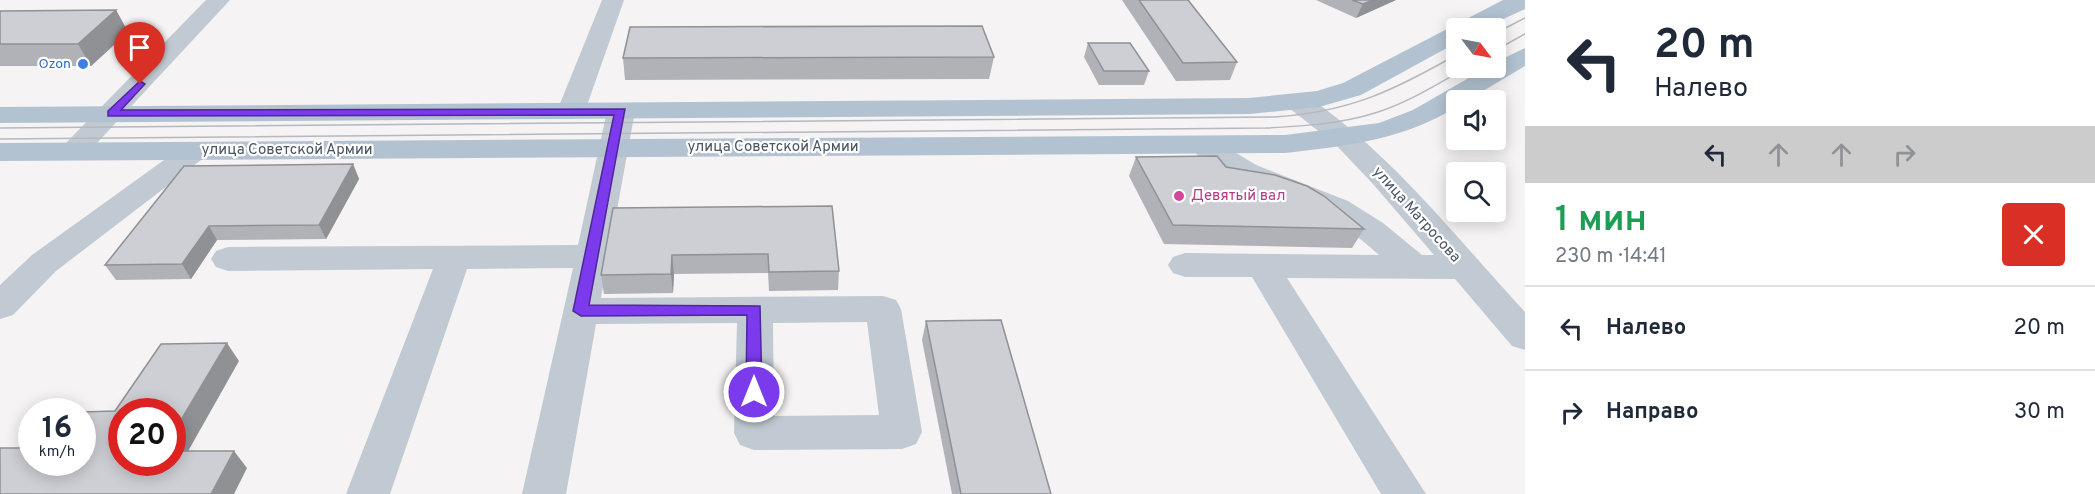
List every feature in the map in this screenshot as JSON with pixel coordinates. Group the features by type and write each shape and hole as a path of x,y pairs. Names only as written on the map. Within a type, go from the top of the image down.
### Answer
{"main road":[{"path":"1487,18 1520,2"},
{"path":"0,115 1240,106 1319,99 1352,89 1446,39"},
{"name":"улица Советской Армии","path":"0,152 1285,144 1345,138 1386,129 1423,116 1525,55"}],"street":[{"path":"74,151 219,0"},
{"path":"571,111 613,0"},
{"name":"улица Матросова","path":"1299,102 1345,138 1384,177 1525,336"},
{"path":"544,494 621,111"},
{"path":"1203,145 1221,160 1243,172 1324,202 1364,224 1414,267"},
{"path":"0,306 44,263 195,151"},
{"path":"228,259 591,256"},
{"path":"368,494 454,257"},
{"path":"1185,265 1462,267"},
{"path":"1262,265 1404,494"},
{"path":"581,311 883,309 902,432 754,434 754,310"}],"building":[{"path":"1139,0 1188,0 1237,62 1183,63"},
{"path":"1352,0 1373,0 1363,4"},
{"path":"116,10 78,44 0,44 0,11"},
{"path":"982,26 994,57 623,58 630,27"},
{"path":"1088,43 1130,43 1149,71 1104,71"},
{"path":"1217,156 1226,167 1275,175 1307,186 1324,196 1364,229 1173,225 1136,157"},
{"path":"353,164 319,225 209,226 182,264 105,265 184,166"},
{"path":"832,206 839,271 769,272 768,254 672,255 671,274 601,275 613,208"},
{"path":"1001,320 1051,494 961,494 926,321"},
{"path":"227,343 186,412 186,398 124,398 161,344"},
{"path":"108,411 108,476 186,476 186,451 234,451 211,494 0,494 0,448 18,448 18,476 96,476 96,412"}],"tram line":[{"path":"1506,28 1525,18"},
{"path":"1506,44 1525,34"},
{"path":"0,128 1275,117 1326,110 1370,98 1446,60"},
{"path":"0,139 1266,128 1335,122 1362,117 1411,99 1448,78"}],"place":[{"name":"Ozon","path":"83,64"},
{"name":"Девятый вал","path":"1179,196"}],"route":[{"path":"140,84 112,113 621,111 581,311 754,310 754,392"}]}
